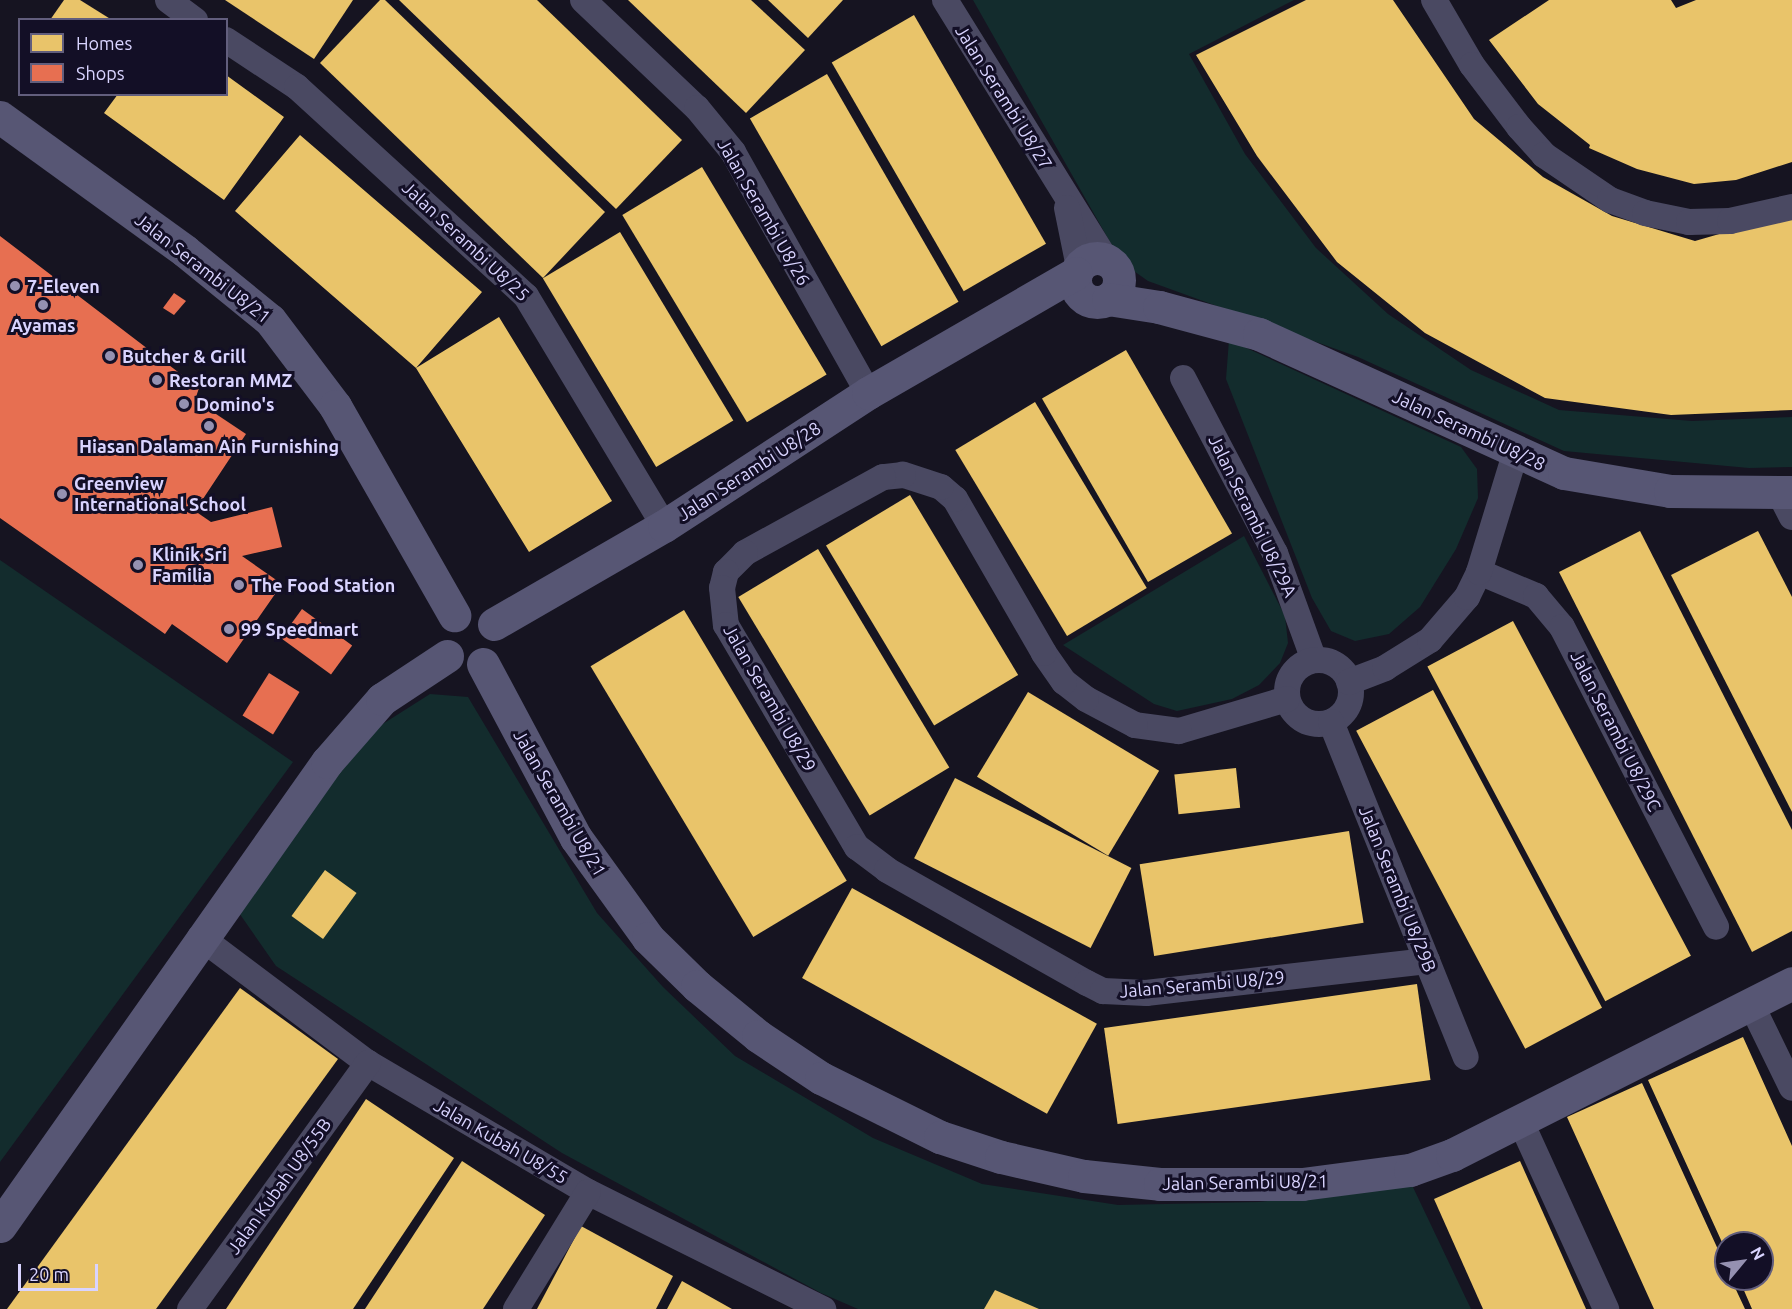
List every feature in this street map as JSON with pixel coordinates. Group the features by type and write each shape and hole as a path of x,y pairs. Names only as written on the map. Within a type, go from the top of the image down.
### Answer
{"street":[{"path":"168,0 192,18"},
{"name":"Jalan Serambi U8/26","path":"583,0 697,108 727,145 868,393"},
{"name":"Jalan Serambi U8/27","path":"945,0 1064,193 1095,279"},
{"path":"1434,0 1472,65 1519,127 1544,155 1610,200 1645,213 1689,222 1730,221 1792,207"},
{"name":"Jalan Serambi U8/25","path":"228,41 297,87 526,296 664,526"},
{"name":"Jalan Serambi U8/21","path":"0,117 185,251 270,320 335,406 454,615"},
{"name":"Jalan Serambi U8/28","path":"494,624 664,526 868,393 1002,314 1095,279 1159,307 1259,334 1564,473 1627,486 1788,501"},
{"name":"Jalan Serambi U8/29A","path":"1182,378 1275,553 1314,660"},
{"path":"1349,682 1385,668 1430,640 1467,597 1479,572 1516,452"},
{"name":"Jalan Serambi U8/29","path":"1287,699 1179,731 1135,725 1086,699 1064,682 1044,653 955,499 941,487 903,475 883,477 745,553 726,572 722,588 722,606 732,635 857,847 887,870 1087,983 1103,991 1146,993 1427,961"},
{"name":"Jalan Serambi U8/29C","path":"1479,572 1536,596 1562,627 1716,927"},
{"path":"471,610 494,624 497,642 483,664 463,667 447,656 441,639 447,621 454,615 471,610"},
{"path":"0,1226 201,937 359,722 410,677 447,656"},
{"path":"1314,660 1340,667 1349,682 1350,701 1331,722 1304,721 1287,699 1289,678 1304,663 1314,660"},
{"name":"Jalan Serambi U8/21","path":"483,664 576,838 648,938 697,986 758,1036 821,1078 931,1133 1001,1157 1084,1176 1229,1186 1338,1181 1410,1170 1452,1155 1792,983"},
{"name":"Jalan Serambi U8/29B","path":"1331,722 1466,1057"},
{"name":"Jalan Kubah U8/55","path":"201,937 368,1063 588,1192 811,1307"},
{"path":"1751,1004 1792,1088"},
{"name":"Jalan Kubah U8/55B","path":"190,1309 368,1063"},
{"path":"1520,1120 1606,1309"},
{"path":"516,1309 588,1192"}],"green space":[{"path":"973,0 1294,0 1189,54 1245,154 1316,248 1388,314 1471,370 1559,410 1692,421 1792,417 1792,467 1749,468 1564,451 1358,357 1148,281 1131,269 1110,242"},
{"path":"1229,340 1461,447 1477,469 1478,498 1456,549 1420,607 1389,634 1355,641 1331,631 1312,598 1226,379"},
{"path":"1244,536 1285,616 1288,643 1280,663 1259,685 1232,699 1177,711 1154,704 1063,645"},
{"path":"0,560 293,762 0,1162"},
{"path":"430,694 468,697 597,913 663,987 735,1056 873,1138 982,1184 1118,1205 1259,1202 1411,1183 1471,1309 858,1309 821,1293 562,1153 276,966 237,910 356,741"}],"building: Homes":[{"path":"64,0 80,0 109,18 51,18"},
{"path":"225,0 353,0 314,59"},
{"path":"380,0 385,0 605,212 543,278 320,63"},
{"path":"399,0 537,0 682,140 616,209"},
{"path":"628,0 751,0 805,50 746,113"},
{"path":"768,0 843,0 808,38"},
{"path":"1306,0 1393,0 1474,119 1543,177 1612,216 1695,241 1792,213 1792,410 1671,415 1545,398 1425,333 1337,262 1257,156 1196,55"},
{"path":"1549,0 1671,0 1676,8 1696,0 1792,0 1792,162 1736,180 1694,184 1637,169 1589,148 1590,145 1538,104 1489,40"},
{"path":"914,15 1046,244 964,291 832,62"},
{"path":"827,74 958,302 881,346 750,118"},
{"path":"228,76 284,117 224,200 104,113 117,96 228,96"},
{"path":"300,135 482,292 416,368 235,211"},
{"path":"702,167 827,374 747,422 622,215"},
{"path":"620,232 733,421 656,467 543,278"},
{"path":"499,317 612,501 529,552 416,368"},
{"path":"1126,350 1232,534 1148,582 1042,399"},
{"path":"1035,402 1147,588 1067,636 955,450"},
{"path":"910,495 1018,675 934,725 826,545"},
{"path":"1640,531 1792,830 1792,931 1752,952 1559,572"},
{"path":"1758,531 1792,597 1792,812 1671,575"},
{"path":"818,549 949,768 870,815 738,597"},
{"path":"684,610 847,881 753,937 591,666"},
{"path":"1513,621 1691,956 1605,1001 1427,667"},
{"path":"1433,690 1602,1008 1525,1049 1356,731"},
{"path":"1028,692 1159,771 1108,856 977,777"},
{"path":"1236,768 1240,808 1179,814 1174,774"},
{"path":"955,778 1131,868 1091,948 914,858"},
{"path":"1349,831 1364,923 1154,956 1140,864"},
{"path":"325,870 357,893 323,939 291,916"},
{"path":"852,888 1097,1024 1047,1114 802,978"},
{"path":"1417,984 1430,1080 1118,1124 1104,1028"},
{"path":"240,988 338,1059 156,1309 7,1309"},
{"path":"1743,1037 1792,1146 1792,1309 1752,1309 1744,1291 1774,1291 1774,1231 1717,1231 1648,1080"},
{"path":"1642,1083 1714,1241 1714,1291 1737,1291 1745,1309 1654,1309 1567,1117"},
{"path":"366,1099 454,1158 353,1309 226,1309"},
{"path":"462,1161 545,1215 483,1309 365,1309"},
{"path":"1520,1161 1586,1309 1483,1309 1434,1199"},
{"path":"581,1226 673,1276 656,1309 537,1309"},
{"path":"682,1281 732,1309 667,1309"},
{"path":"995,1290 1039,1309 984,1309"}],"building: Shops":[{"path":"0,236 199,388 195,400 246,434 195,511 211,522 272,507 282,547 242,556 282,584 227,663 172,624 165,634 0,518"},
{"path":"174,293 186,301 174,315 163,308"},
{"path":"302,609 352,645 331,675 281,638"},
{"path":"269,673 300,692 273,734 243,715"}],"place":[{"name":"7-Eleven","path":"15,286"},
{"name":"Ayamas","path":"43,305"},
{"name":"Butcher & Grill","path":"110,356"},
{"name":"Restoran MMZ","path":"157,380"},
{"name":"Domino's","path":"184,404"},
{"name":"Hiasan Dalaman Ain Furnishing","path":"209,426"},
{"name":"Greenview International School","path":"62,494"},
{"name":"Klinik Sri Familia","path":"138,565"},
{"name":"The Food Station","path":"239,585"},
{"name":"99 Speedmart","path":"229,629"}]}
